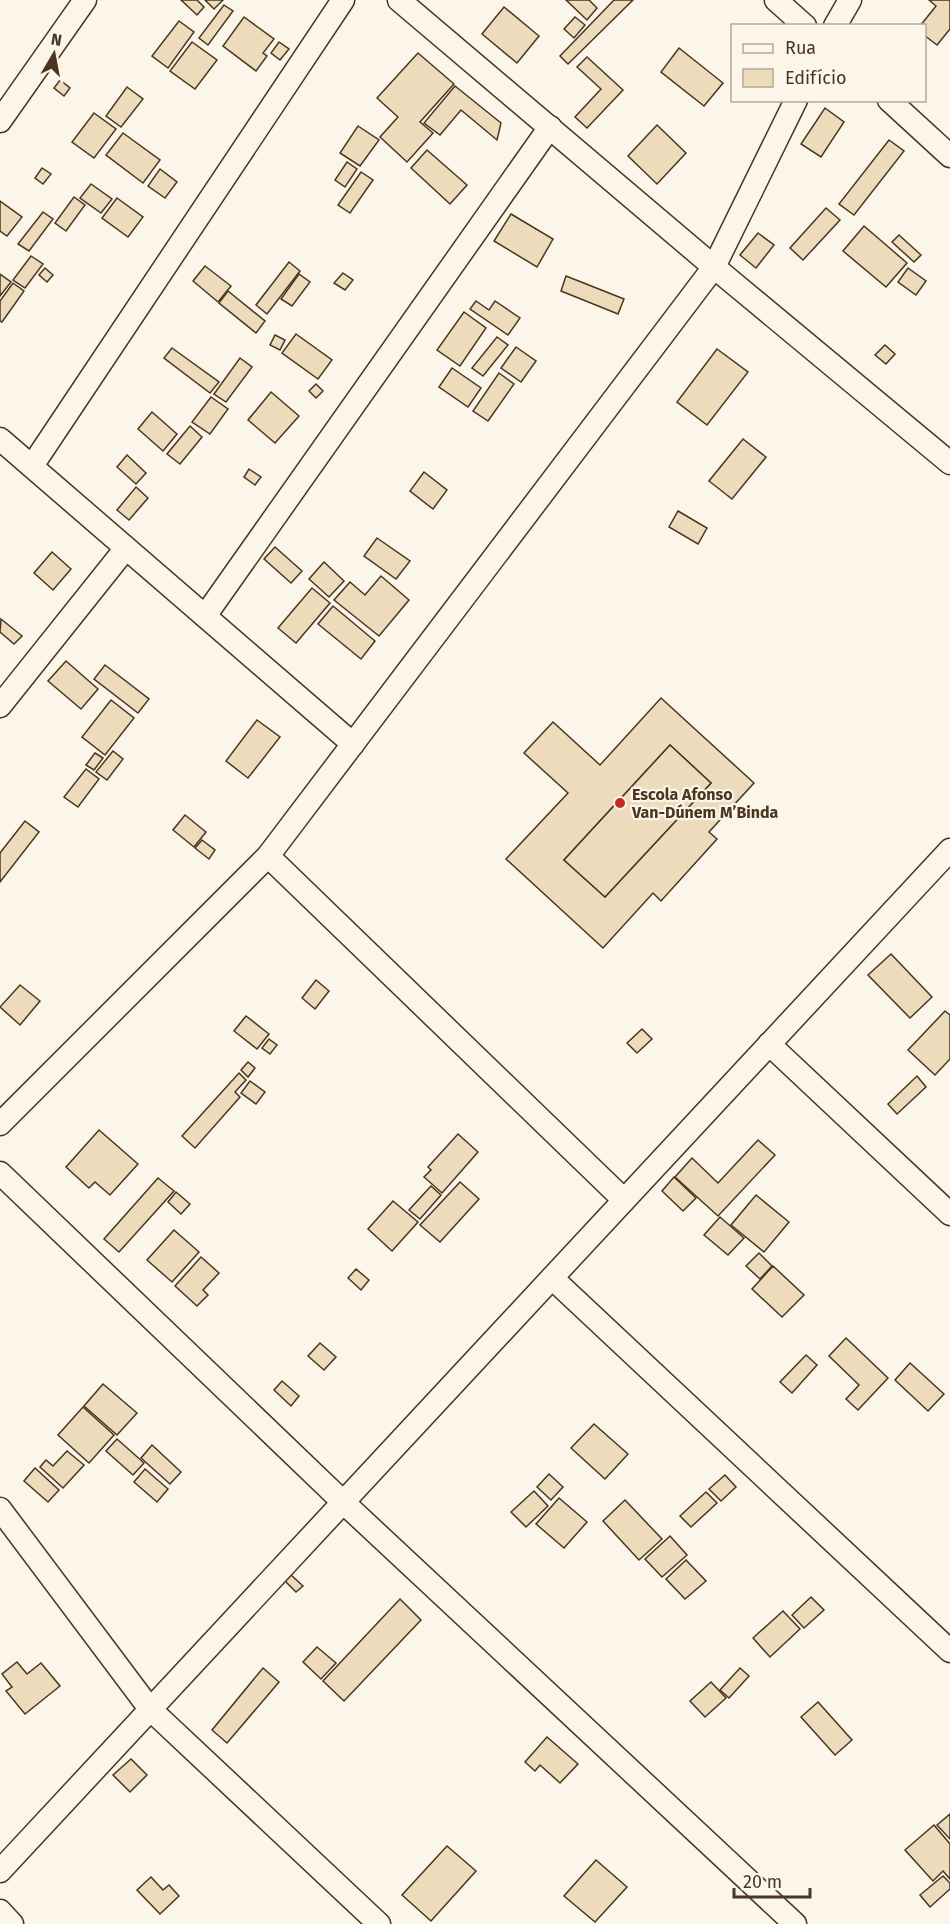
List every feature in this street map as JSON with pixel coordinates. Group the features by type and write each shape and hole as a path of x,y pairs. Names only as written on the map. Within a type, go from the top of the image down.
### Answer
{"street":[{"path":"0,121 85,0"},
{"path":"32,466 343,0"},
{"path":"399,0 950,463"},
{"path":"776,0 803,24"},
{"path":"836,24 850,0"},
{"path":"0,1124 268,856 714,267 795,102"},
{"path":"891,102 950,156"},
{"path":"205,616 549,127"},
{"path":"0,439 352,744"},
{"path":"0,706 126,548"},
{"path":"0,1871 950,850"},
{"path":"268,856 624,1200"},
{"path":"769,1044 950,1214"},
{"path":"0,1173 343,1502 795,1924"},
{"path":"552,1278 950,1651"},
{"path":"0,1509 150,1709 379,1924"},
{"path":"0,1911 12,1924"}],"building":[{"path":"181,0 197,0 204,7 197,15"},
{"path":"205,0 223,0 214,9"},
{"path":"566,0 589,0 597,8 587,20"},
{"path":"614,0 633,0 568,64 560,56"},
{"path":"929,0 950,0 950,29 937,45 926,37 926,24 922,24 936,6"},
{"path":"224,5 233,11 208,45 199,38"},
{"path":"504,7 539,36 517,63 482,34"},
{"path":"244,17 274,39 263,53 267,56 256,71 223,46"},
{"path":"575,17 585,25 574,38 564,29"},
{"path":"179,21 194,32 168,68 152,56"},
{"path":"192,42 217,60 195,89 170,71"},
{"path":"279,42 289,49 280,60 271,53"},
{"path":"679,48 723,83 704,106 661,72"},
{"path":"418,53 454,84 420,122 433,133 407,162 380,137 398,117 377,98"},
{"path":"587,57 623,90 587,128 575,117 601,89 577,67"},
{"path":"60,80 70,88 64,96 54,88"},
{"path":"455,86 501,123 497,140 461,110 440,135 424,123"},
{"path":"127,87 143,99 121,127 106,116"},
{"path":"825,108 844,122 821,157 801,144"},
{"path":"94,113 116,129 94,158 72,142"},
{"path":"657,125 686,153 657,184 628,156"},
{"path":"358,126 379,140 360,166 340,153"},
{"path":"123,133 160,160 143,183 106,155"},
{"path":"889,140 904,151 854,215 839,204"},
{"path":"427,150 467,185 450,204 411,168"},
{"path":"347,162 357,169 345,187 335,180"},
{"path":"42,168 51,174 43,184 35,178"},
{"path":"160,169 177,182 165,198 148,186"},
{"path":"361,172 373,180 350,213 338,205"},
{"path":"91,184 112,199 101,213 80,198"},
{"path":"74,197 85,205 66,231 55,223"},
{"path":"117,198 143,217 128,237 102,218"},
{"path":"0,201 22,217 7,236 0,231"},
{"path":"826,208 840,220 803,260 790,248"},
{"path":"43,212 53,219 29,251 18,244"},
{"path":"511,214 553,239 537,267 494,241"},
{"path":"864,226 907,263 886,287 843,251"},
{"path":"758,233 774,245 756,268 740,255"},
{"path":"899,235 921,255 914,262 892,242"},
{"path":"31,256 43,264 25,288 13,280"},
{"path":"289,262 300,271 267,314 256,305"},
{"path":"205,266 231,286 218,302 193,281"},
{"path":"45,268 53,275 47,282 39,275"},
{"path":"908,268 926,281 916,295 898,282"},
{"path":"343,273 353,280 345,290 334,283"},
{"path":"0,274 11,282 0,296"},
{"path":"299,274 310,282 292,306 281,299"},
{"path":"566,276 624,299 618,314 561,291"},
{"path":"13,283 24,291 2,322 0,321 0,301"},
{"path":"228,291 265,321 256,333 219,303"},
{"path":"476,301 489,310 495,301 520,318 508,335 470,309"},
{"path":"464,312 486,328 460,366 437,350"},
{"path":"296,334 332,360 318,379 282,353"},
{"path":"275,335 285,340 280,350 270,345"},
{"path":"497,337 508,345 483,376 472,368"},
{"path":"885,345 895,354 886,364 875,355"},
{"path":"516,347 536,361 521,382 501,368"},
{"path":"172,348 219,382 210,393 164,358"},
{"path":"717,349 748,372 707,425 677,402"},
{"path":"240,358 252,367 226,402 214,394"},
{"path":"452,368 481,388 468,407 439,387"},
{"path":"499,373 514,384 488,421 473,411"},
{"path":"316,384 323,391 316,398 309,391"},
{"path":"271,392 299,416 275,443 248,420"},
{"path":"211,397 228,409 210,434 192,422"},
{"path":"152,412 177,434 163,451 138,429"},
{"path":"190,426 202,437 180,464 167,454"},
{"path":"743,439 766,457 732,499 709,481"},
{"path":"127,455 146,473 136,484 117,467"},
{"path":"249,469 261,477 255,485 244,477"},
{"path":"424,472 447,490 433,509 410,491"},
{"path":"136,487 148,498 129,520 117,510"},
{"path":"678,511 707,528 698,544 669,527"},
{"path":"377,538 410,561 396,579 364,556"},
{"path":"275,547 302,571 291,583 264,559"},
{"path":"52,552 71,569 53,590 34,573"},
{"path":"324,562 344,581 329,597 309,579"},
{"path":"381,576 409,600 379,636 334,600 350,582 365,595"},
{"path":"312,588 330,603 296,643 278,628"},
{"path":"333,606 375,641 361,659 318,624"},
{"path":"1,619 22,636 14,644 0,632"},
{"path":"66,661 98,689 81,709 48,681"},
{"path":"105,665 149,699 138,713 94,679"},
{"path":"661,698 754,783 709,832 717,839 661,901 653,893 603,948 506,859 568,793 524,753 553,722 600,765","holes":["670,745 711,783 605,897 564,860"]},
{"path":"111,700 134,718 105,755 82,737"},
{"path":"257,720 280,737 248,778 226,761"},
{"path":"670,745 711,783 605,897 564,860"},
{"path":"113,751 123,759 107,780 96,772"},
{"path":"95,753 103,758 94,770 86,765"},
{"path":"86,769 99,779 78,807 64,797"},
{"path":"185,815 206,832 194,847 173,830"},
{"path":"25,821 39,832 0,882 0,853"},
{"path":"202,840 215,850 209,859 195,848"},
{"path":"891,954 932,997 910,1018 868,975"},
{"path":"316,980 329,991 315,1009 302,998"},
{"path":"20,985 40,1001 20,1025 0,1007"},
{"path":"945,1011 950,1015 950,1059 935,1075 908,1050"},
{"path":"246,1016 269,1034 257,1049 234,1031"},
{"path":"642,1029 652,1039 637,1053 627,1043"},
{"path":"269,1039 277,1045 270,1054 262,1048"},
{"path":"248,1062 255,1068 248,1077 241,1070"},
{"path":"239,1073 246,1080 235,1092 240,1097 195,1148 182,1136"},
{"path":"917,1076 926,1087 897,1114 888,1104"},
{"path":"250,1081 265,1092 256,1104 241,1093"},
{"path":"99,1130 138,1164 110,1195 95,1182 89,1188 66,1167"},
{"path":"458,1134 478,1152 442,1193 424,1177 431,1170 428,1167"},
{"path":"758,1140 775,1155 718,1216 675,1177 692,1158 718,1183"},
{"path":"674,1177 696,1198 683,1211 662,1191"},
{"path":"158,1178 174,1191 119,1252 104,1239"},
{"path":"460,1182 479,1199 440,1242 420,1225"},
{"path":"431,1186 441,1195 420,1219 409,1210"},
{"path":"176,1192 190,1204 181,1214 168,1202"},
{"path":"756,1195 789,1222 764,1252 731,1225"},
{"path":"393,1201 418,1222 392,1251 368,1229"},
{"path":"720,1217 744,1238 728,1255 704,1235"},
{"path":"174,1230 199,1252 172,1282 147,1260"},
{"path":"759,1253 772,1266 760,1279 746,1266"},
{"path":"201,1257 219,1273 203,1290 208,1295 197,1306 175,1286"},
{"path":"773,1266 804,1295 782,1317 752,1289"},
{"path":"356,1269 369,1280 361,1290 348,1278"},
{"path":"846,1338 888,1378 858,1410 846,1399 859,1385 829,1356"},
{"path":"320,1343 336,1357 324,1370 308,1356"},
{"path":"806,1355 817,1365 792,1393 780,1382"},
{"path":"910,1363 944,1394 928,1411 895,1380"},
{"path":"282,1381 299,1396 291,1406 274,1390"},
{"path":"103,1384 137,1413 117,1435 84,1406"},
{"path":"83,1407 114,1435 89,1463 58,1435"},
{"path":"594,1424 628,1454 605,1479 571,1448"},
{"path":"117,1439 144,1463 133,1475 106,1451"},
{"path":"152,1445 181,1472 170,1484 141,1458"},
{"path":"67,1451 84,1465 63,1488 40,1467 46,1460 53,1466"},
{"path":"35,1468 59,1490 48,1502 24,1481"},
{"path":"145,1469 168,1489 157,1502 134,1482"},
{"path":"549,1474 563,1487 551,1500 537,1487"},
{"path":"725,1475 736,1487 721,1501 709,1489"},
{"path":"534,1491 548,1506 526,1527 511,1512"},
{"path":"706,1492 717,1503 691,1527 680,1516"},
{"path":"559,1498 587,1522 564,1548 536,1524"},
{"path":"625,1500 662,1539 639,1560 603,1521"},
{"path":"670,1536 687,1555 662,1577 645,1559"},
{"path":"686,1560 706,1581 685,1599 666,1579"},
{"path":"291,1575 303,1586 296,1592 285,1581"},
{"path":"811,1597 824,1610 804,1628 792,1615"},
{"path":"400,1599 421,1620 344,1701 323,1681"},
{"path":"783,1611 800,1629 770,1657 753,1638"},
{"path":"317,1647 336,1663 321,1679 303,1662"},
{"path":"17,1662 27,1674 41,1663 60,1686 25,1714 6,1691 12,1687 2,1674"},
{"path":"263,1668 279,1682 227,1743 212,1730"},
{"path":"740,1668 749,1676 729,1698 720,1690"},
{"path":"711,1682 726,1698 705,1717 690,1701"},
{"path":"818,1702 852,1740 835,1755 801,1717"},
{"path":"547,1737 578,1764 560,1783 540,1765 535,1771 525,1762"},
{"path":"131,1759 147,1775 130,1792 113,1775"},
{"path":"950,1814 950,1839 937,1825"},
{"path":"934,1825 950,1844 950,1879 943,1871 933,1881 905,1850"},
{"path":"447,1846 476,1871 431,1921 402,1895"},
{"path":"596,1860 627,1887 595,1922 564,1896"},
{"path":"943,1876 950,1883 950,1889 930,1907 920,1895"},
{"path":"151,1877 163,1890 169,1885 179,1896 160,1914 137,1890"}],"place":[{"name":"Escola Afonso Van-Dúnem M’Binda","path":"620,803"}]}
